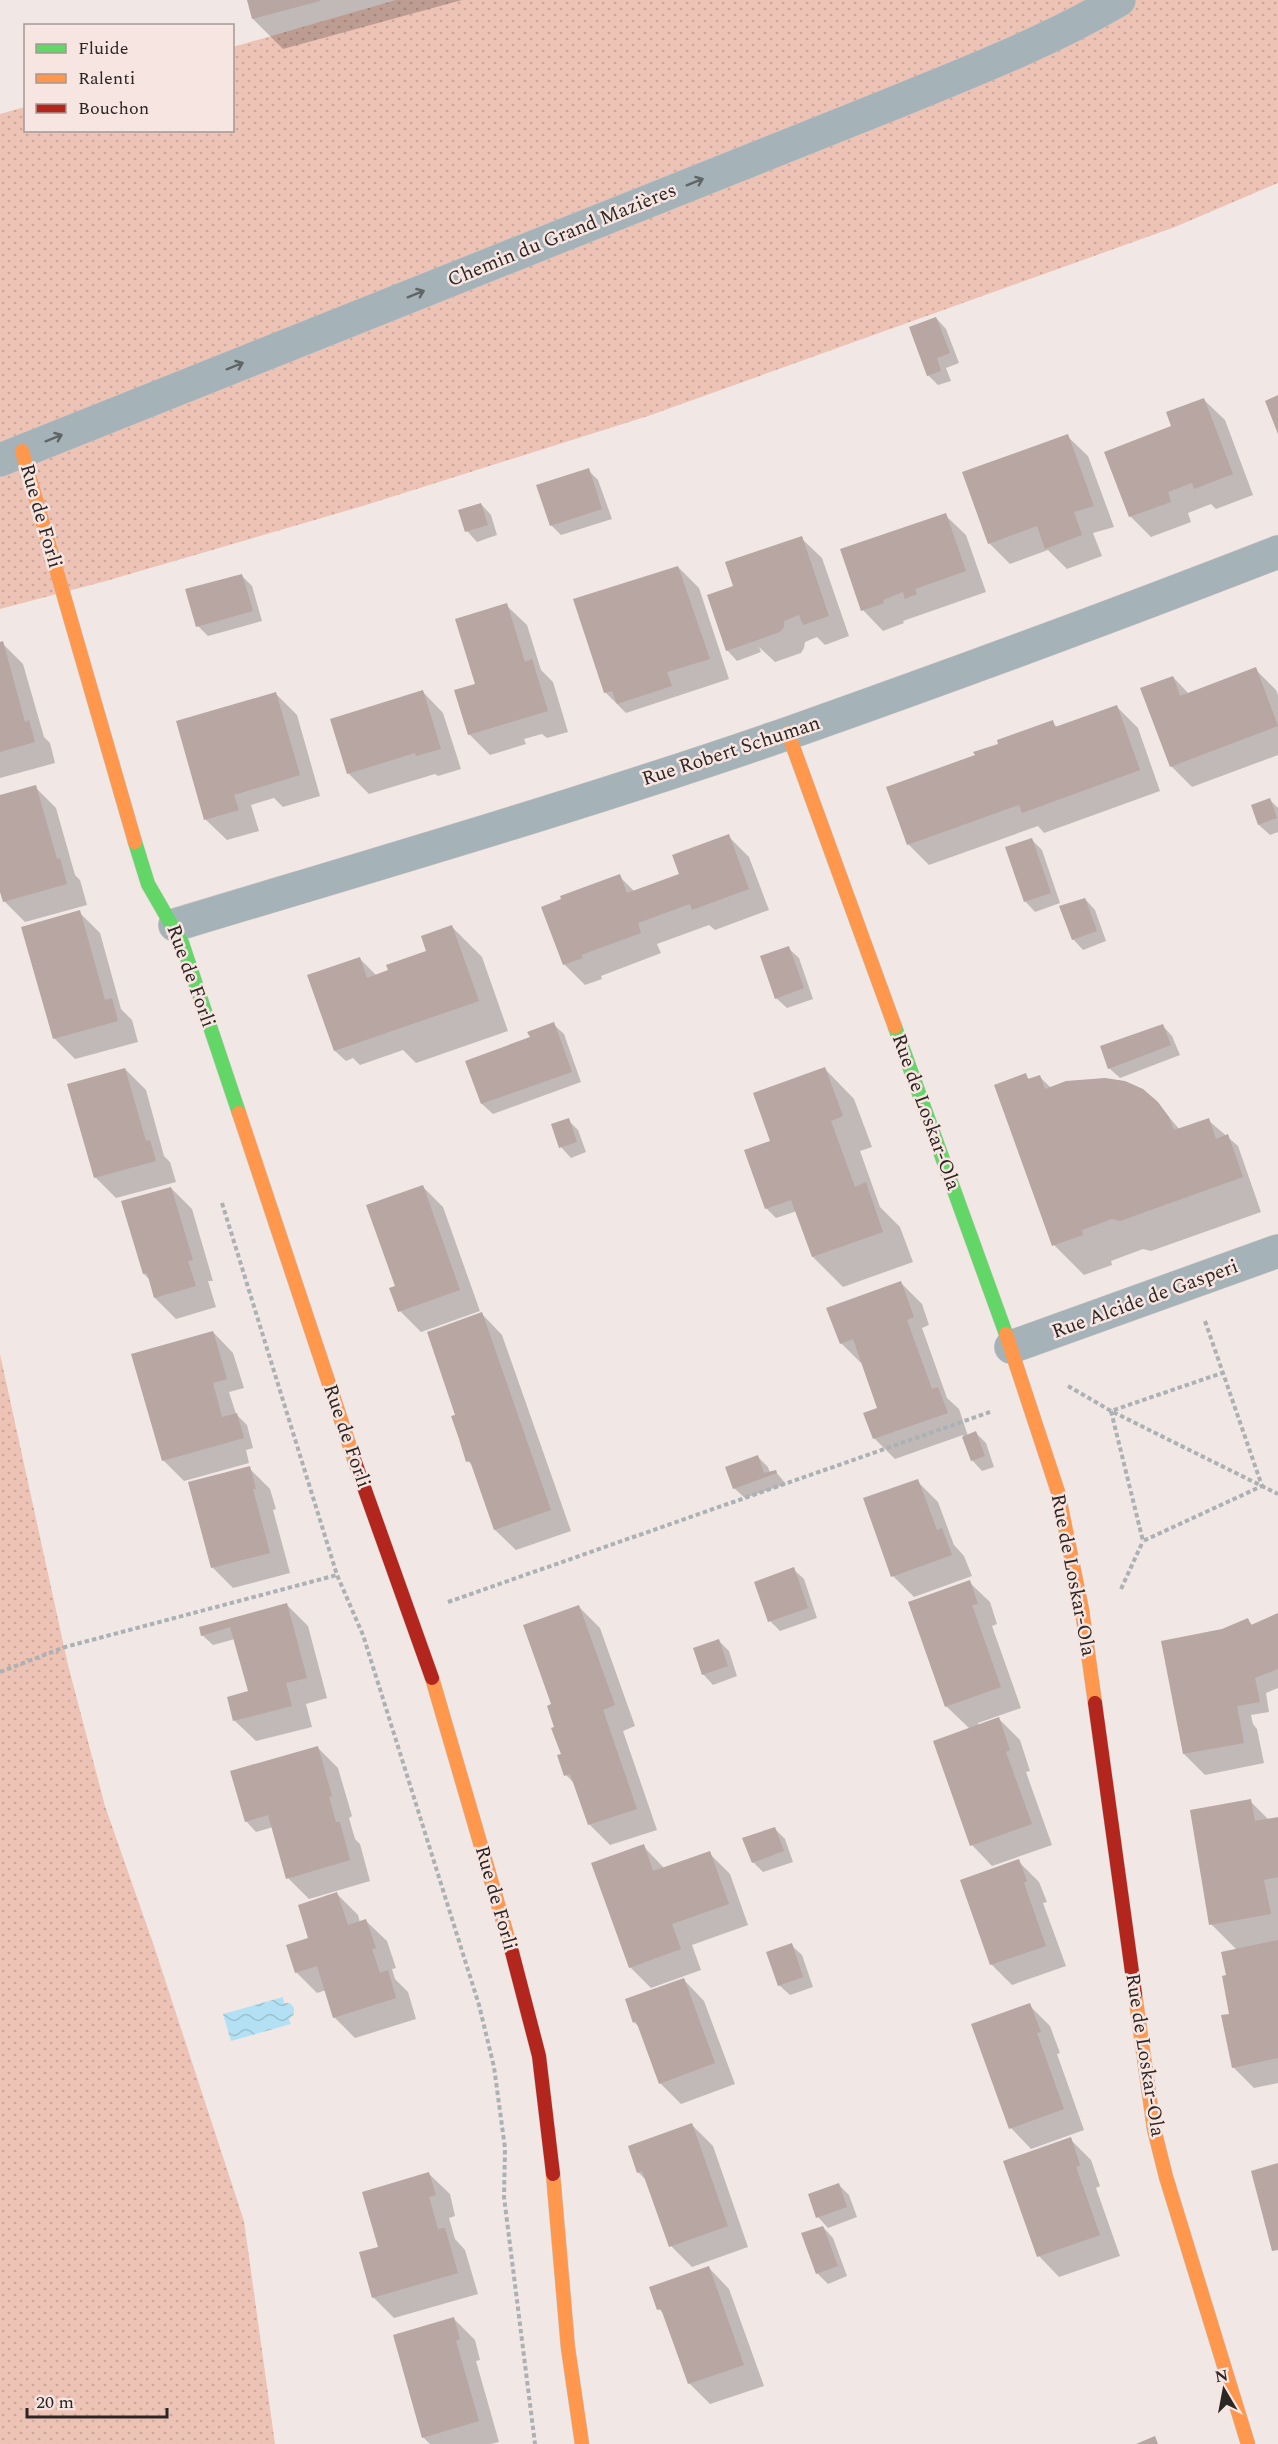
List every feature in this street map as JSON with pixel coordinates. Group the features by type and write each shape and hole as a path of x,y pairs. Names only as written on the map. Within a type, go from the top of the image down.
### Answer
{"street":[{"name":"Chemin du Grand Mazières","path":"11,455 988,64 1091,16 1119,0"},
{"name":"Rue de Forli","path":"11,455 144,874 153,896 175,925 342,1424 431,1673 456,1754 539,2056 546,2102 564,2310 575,2407 582,2444"},
{"name":"Rue Robert Schuman","path":"175,925 459,839 788,733 1120,614 1278,552"},
{"name":"Rue de Loskar-Ola","path":"788,733 1011,1347 1058,1492 1079,1590 1154,2128 1166,2177 1248,2444"},
{"name":"Rue Alcide de Gasperi","path":"1011,1347 1278,1251"}],"path":[{"path":"1204,1319 1263,1486"},
{"path":"1111,1411 1222,1373"},
{"path":"363,1635 410,1615 1068,1386 1111,1411 1278,1494"},
{"path":"1111,1411 1143,1541 1263,1486"},
{"path":"0,1672 64,1647 338,1575 363,1635 479,2005 494,2067 505,2148 504,2197 535,2444"}],"shaded area":[{"path":"396,0 1278,0 1278,183 1175,227 648,416 366,505 106,581 0,609 0,114 24,107 24,132 234,132 234,47"},
{"path":"0,1354 68,1665 105,1806 154,1946 244,2221 275,2444 0,2444"}],"water":[{"path":"283,1997 284,2003 290,2003 294,2008 294,2014 289,2019 291,2024 231,2041 223,2014"}],"building":[{"path":"247,0 320,0 320,1 252,19"},
{"path":"936,317 950,353 937,358 941,371 927,376 909,327"},
{"path":"1278,395 1278,434 1265,401"},
{"path":"1204,398 1233,474 1194,489 1192,483 1168,492 1171,502 1129,517 1104,452 1171,426 1166,412"},
{"path":"1068,434 1094,506 1074,512 1082,535 1045,549 1037,526 988,544 962,472"},
{"path":"589,468 602,509 550,526 536,485"},
{"path":"481,503 488,525 465,532 458,510"},
{"path":"946,513 966,571 915,589 917,594 905,599 903,592 883,600 884,603 861,611 840,549"},
{"path":"802,536 829,616 803,625 799,615 784,621 784,627 780,632 726,651 707,595 733,586 725,562"},
{"path":"678,566 710,659 667,672 672,686 617,704 612,691 604,693 573,599"},
{"path":"242,574 253,611 196,627 185,589"},
{"path":"507,603 525,662 532,659 548,711 468,735 454,690 475,684 455,619"},
{"path":"3,641 25,722 29,720 35,742 0,752 0,642"},
{"path":"1256,667 1278,726 1170,767 1140,688 1173,676 1180,696"},
{"path":"423,690 441,749 416,756 415,753 347,774 330,719"},
{"path":"276,692 300,775 234,795 239,810 204,820 176,721"},
{"path":"1117,705 1140,770 1022,813 1019,805 907,845 886,787 975,755 973,752 998,744 997,740 1053,720 1055,727"},
{"path":"36,785 57,859 60,858 67,884 3,902 0,892 0,795"},
{"path":"1270,798 1277,818 1258,825 1251,805"},
{"path":"729,834 749,889 692,910 690,904 638,923 641,933 581,955 583,958 563,965 541,907 561,899 560,896 620,874 627,893 679,874 672,855"},
{"path":"1032,838 1051,893 1024,902 1005,847"},
{"path":"1085,898 1097,931 1072,940 1059,906"},
{"path":"80,910 105,1000 112,998 118,1021 53,1039 21,927"},
{"path":"452,925 479,1001 334,1051 307,975 360,957 367,978 388,970 386,965 426,951 421,936"},
{"path":"789,946 804,988 775,999 760,956"},
{"path":"554,1022 572,1072 481,1104 465,1061 530,1037 527,1032"},
{"path":"1163,1024 1171,1045 1108,1069 1100,1046"},
{"path":"825,1067 843,1116 831,1121 855,1187 866,1182 883,1232 812,1257 791,1200 765,1209 744,1150 770,1141 753,1093"},
{"path":"125,1068 146,1141 150,1140 156,1161 94,1178 67,1084"},
{"path":"1026,1073 1028,1079 1040,1075 1045,1089 1066,1081 1105,1078 1125,1081 1143,1089 1158,1102 1169,1117 1174,1130 1209,1118 1216,1139 1228,1134 1243,1177 1120,1221 1112,1219 1082,1230 1083,1235 1052,1246 994,1085"},
{"path":"569,1118 577,1142 559,1148 551,1124"},
{"path":"423,1185 460,1290 398,1312 389,1288 395,1286 366,1205"},
{"path":"171,1187 193,1260 188,1261 196,1286 154,1298 147,1273 143,1274 121,1201"},
{"path":"901,1281 914,1317 907,1320 932,1389 938,1387 948,1413 873,1439 863,1413 877,1408 853,1339 840,1344 826,1308"},
{"path":"482,1312 551,1510 494,1530 470,1461 466,1462 451,1416 455,1415 427,1332"},
{"path":"213,1331 227,1379 213,1383 222,1417 237,1413 244,1438 162,1461 131,1354"},
{"path":"976,1431 985,1456 971,1461 962,1437"},
{"path":"758,1455 764,1473 776,1470 777,1473 733,1489 725,1467"},
{"path":"250,1466 256,1489 253,1489 270,1553 211,1568 188,1482"},
{"path":"918,1479 937,1530 942,1528 952,1555 891,1577 863,1498"},
{"path":"794,1567 808,1608 768,1622 754,1582"},
{"path":"970,1580 978,1604 972,1605 1001,1687 945,1707 908,1602"},
{"path":"287,1603 307,1678 286,1683 292,1706 233,1721 227,1697 248,1691 230,1627 201,1636 199,1627"},
{"path":"579,1605 615,1705 603,1710 637,1809 588,1825 570,1774 564,1776 557,1755 561,1754 551,1728 554,1727 547,1706 551,1704 523,1625"},
{"path":"1278,1613 1278,1669 1255,1678 1260,1702 1237,1706 1244,1743 1183,1754 1161,1641 1222,1629 1248,1618 1251,1625"},
{"path":"719,1639 728,1666 702,1675 693,1648"},
{"path":"999,1717 1010,1750 1006,1752 1032,1824 970,1846 933,1741"},
{"path":"318,1746 332,1796 329,1797 336,1822 340,1822 350,1860 286,1879 268,1815 245,1822 230,1771"},
{"path":"1251,1799 1255,1821 1278,1817 1278,1877 1264,1880 1271,1914 1209,1925 1190,1810"},
{"path":"775,1827 784,1851 752,1863 742,1838"},
{"path":"644,1844 653,1871 710,1851 729,1904 672,1924 681,1949 629,1968 591,1863"},
{"path":"1019,1859 1027,1881 1024,1883 1046,1946 990,1965 960,1880"},
{"path":"337,1892 348,1925 366,1919 376,1948 372,1949 380,1973 388,1970 396,1998 333,2018 317,1966 295,1973 286,1945 308,1938 298,1905"},
{"path":"1278,1940 1278,2058 1232,2068 1221,2015 1229,2014 1222,1976 1226,1975 1221,1952"},
{"path":"792,1943 803,1977 778,1986 766,1952"},
{"path":"684,1978 715,2063 659,2084 636,2021 633,2023 625,1999"},
{"path":"1030,2003 1041,2032 1037,2033 1064,2109 1009,2129 971,2024"},
{"path":"692,2123 728,2226 669,2247 642,2171 637,2173 628,2146"},
{"path":"1071,2137 1080,2165 1076,2167 1100,2235 1037,2257 1003,2161"},
{"path":"1278,2163 1278,2250 1272,2251 1251,2171"},
{"path":"429,2172 436,2195 429,2197 438,2229 445,2228 458,2273 372,2298 359,2252 378,2247 362,2192"},
{"path":"839,2183 847,2207 816,2218 808,2194"},
{"path":"823,2226 838,2266 816,2274 801,2233"},
{"path":"709,2266 744,2365 688,2384 661,2309 657,2310 649,2287"},
{"path":"454,2317 460,2339 456,2341 479,2421 422,2438 393,2335"},
{"path":"1155,2436 1158,2444 1136,2444"}],"traffic: fast":[{"path":"135,842 148,884 182,943 239,1113"},
{"path":"895,1027 1006,1334"}],"traffic: slow":[{"path":"22,451 135,842"},
{"path":"788,733 895,1027"},
{"path":"239,1113 355,1462"},
{"path":"1006,1334 1058,1492 1082,1610 1095,1703"},
{"path":"432,1678 512,1952"},
{"path":"1135,1994 1154,2129 1166,2177 1248,2444"},
{"path":"553,2174 568,2348 582,2444"}],"traffic: jam":[{"path":"355,1462 432,1678"},
{"path":"1095,1703 1135,1994"},
{"path":"512,1952 539,2056 553,2174"}]}
